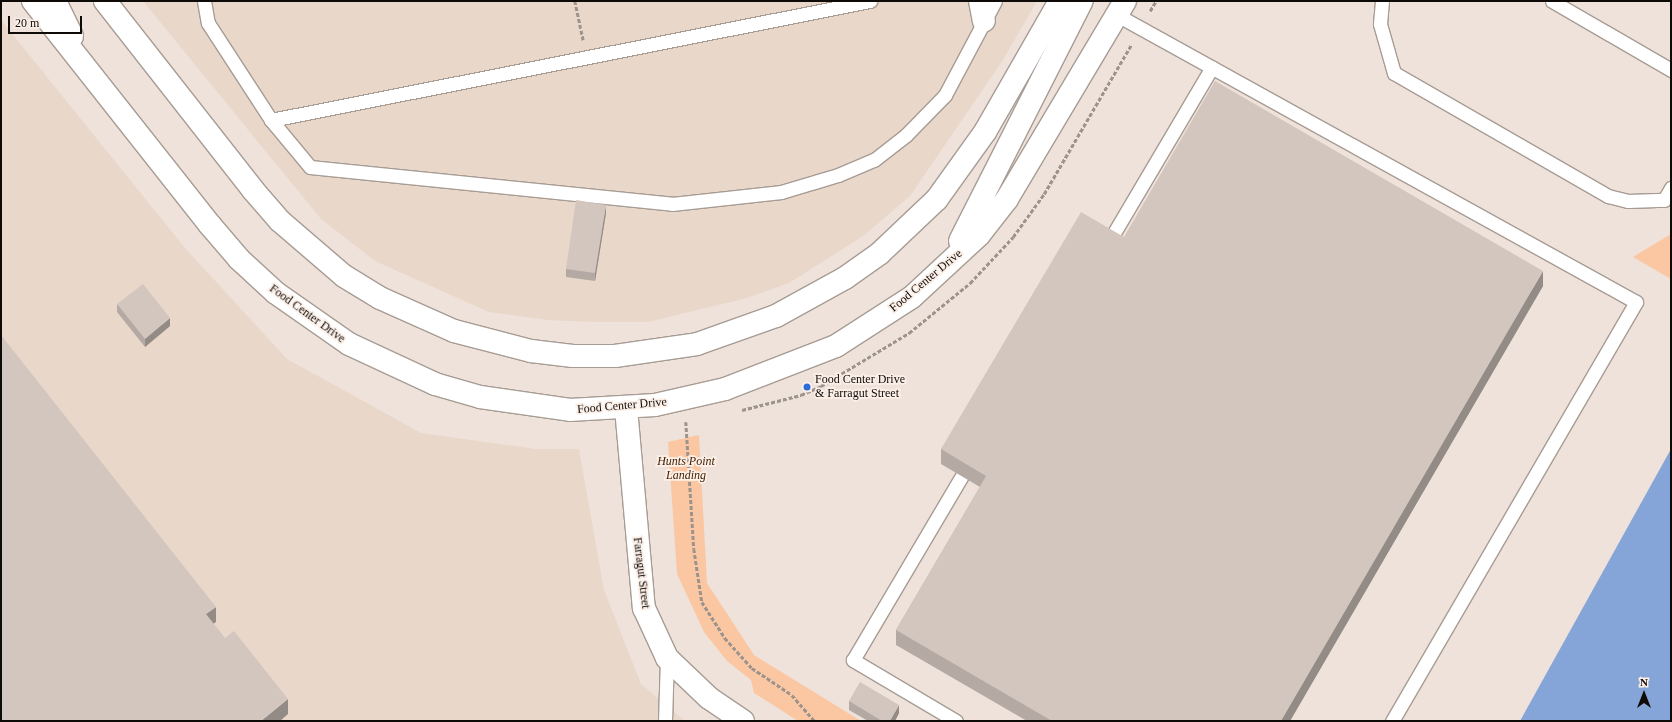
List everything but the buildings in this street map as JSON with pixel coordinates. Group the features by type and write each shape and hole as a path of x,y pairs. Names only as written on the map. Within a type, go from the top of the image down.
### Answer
{"main road":[{"name":"Food Center Drive","path":"33,1 96,82 239,259 276,294 349,344 428,381 480,397 570,410 626,408 688,399 790,367 836,346 912,297 946,267 1007,199 1121,8"},
{"path":"54,1 96,82"},
{"path":"105,1 253,190 280,221 344,276 380,298 454,331 531,351 573,356 615,356 697,344 776,316 845,278 890,244 937,198 985,132 1060,1"},
{"path":"946,267 1082,1"},
{"name":"Farragut Street","path":"626,408 644,608 667,658 704,694 743,721"}],"lane":[{"path":"204,1 208,23 271,120 310,167 672,204 748,197 831,178 858,168 889,151 945,95 982,11 995,1"},
{"path":"271,120 870,1"},
{"path":"1382,1 1380,24 1394,73 1608,196 1628,201 1664,200 1671,188"},
{"path":"1552,1 1671,70"},
{"path":"1121,8 1212,67 1636,302 1392,721"},
{"path":"1108,243 1212,67"},
{"path":"956,721 853,660 962,476"},
{"path":"665,721 667,658"}],"path":[{"path":"575,1 586,57"},
{"path":"688,399 686,424 694,548 702,602 725,638 752,668 792,695 815,721"}],"shaded area":[{"path":"143,1 1037,1 1003,60 910,196 863,236 789,283 747,298 648,322 595,322 548,320 489,312 375,261 321,219"},
{"path":"1,20 185,248 287,359 421,433 536,449 579,449 604,590 641,684 685,721 1,721"}],"green space":[{"path":"1671,234 1671,279 1633,257"},
{"name":"Hunts Point Landing","path":"699,435 707,583 754,655 861,721 798,721 754,693 751,680 727,661 704,632 677,574 668,442"}],"water":[{"path":"1671,449 1671,721 1520,721"}],"place":[{"name":"Food Center Drive & Farragut Street","path":"807,387"}]}
